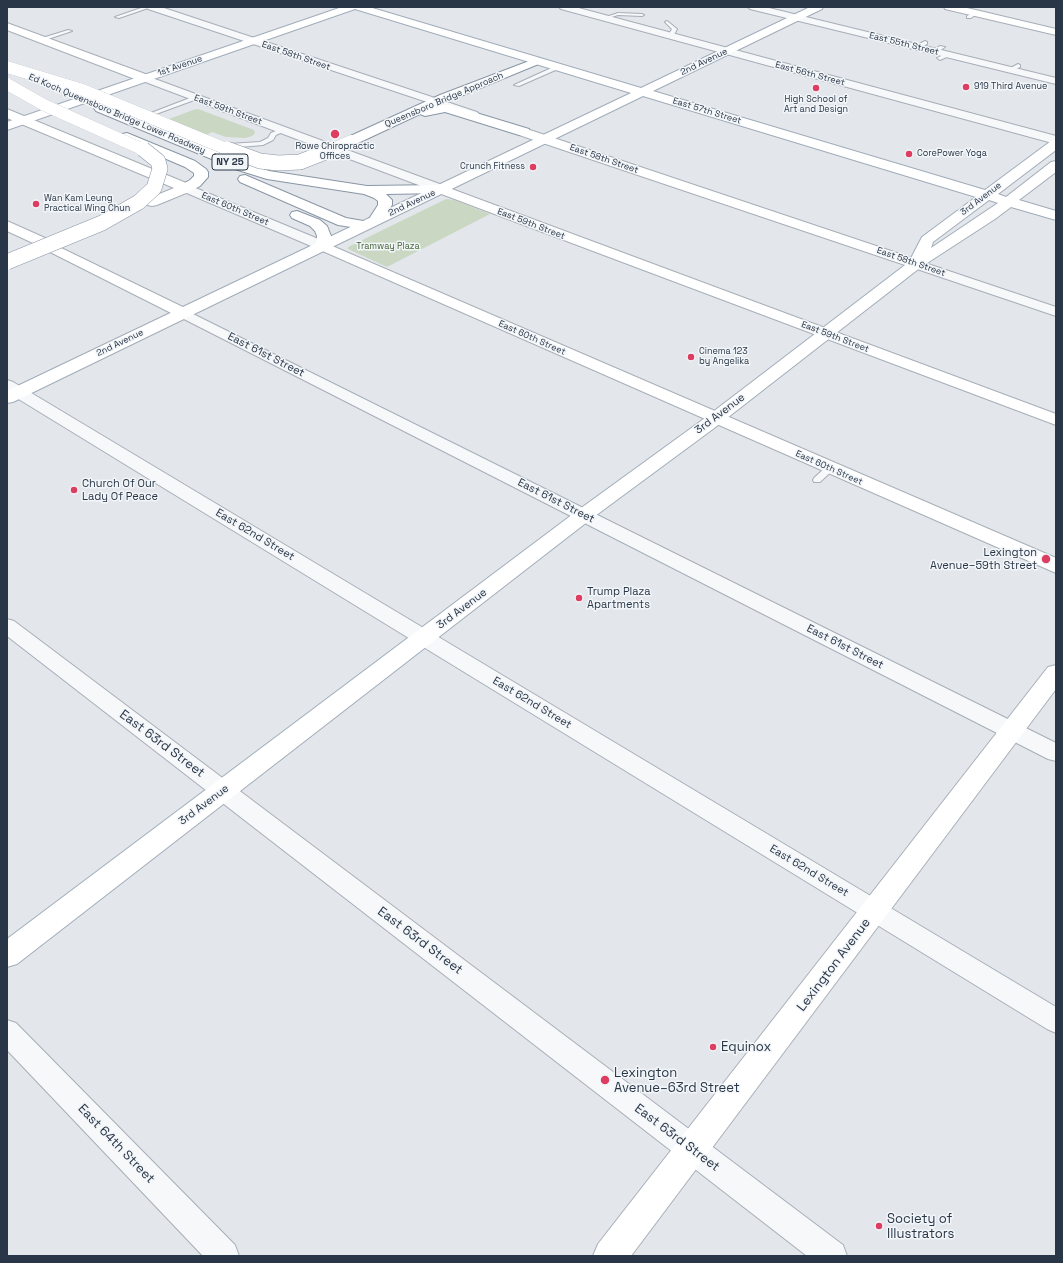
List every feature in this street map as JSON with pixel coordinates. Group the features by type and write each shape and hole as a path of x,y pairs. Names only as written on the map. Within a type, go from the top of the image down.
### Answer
{"main road":[{"name":"1st Avenue","path":"7,126 352,7"},
{"name":"East 57th Street","path":"358,7 1056,216"},
{"name":"2nd Avenue","path":"11,392 323,246 818,7"},
{"path":"949,7 990,19 1056,32"},
{"name":"East 59th Street","path":"7,26 144,78"},
{"name":"Queensboro Bridge Approach","path":"7,66 83,90 236,153 260,161 278,163 300,162 313,158 436,102 537,61"},
{"name":"Ed Koch Queensboro Bridge Lower Roadway","path":"7,66 104,106 250,170 285,178 367,190"},
{"name":"NY 25","path":"7,80 83,114 235,174 261,198 319,226 324,233 323,246"},
{"path":"7,84 83,114 195,166 201,172 201,177 195,183 152,202"},
{"path":"7,84 37,101 143,149 158,161 160,169 154,188 139,202 126,210 102,223 7,262"},
{"path":"379,128 440,108 524,132"},
{"name":"East 60th Street","path":"7,113 186,188"},
{"name":"East 58th Street","path":"524,132 916,264"},
{"name":"3rd Avenue","path":"916,264 927,240 1056,144"},
{"name":"3rd Avenue","path":"7,954 584,516 716,418 916,264 990,216 1056,165"},
{"path":"235,174 343,222 370,222"},
{"name":"East 59th Street","path":"441,189 1056,420"},
{"name":"NY 25","path":"367,190 441,189"},
{"name":"NY 25","path":"367,190 386,200 385,205 370,222"},
{"path":"948,224 990,216"},
{"path":"7,224 40,241"},
{"name":"East 60th Street","path":"323,246 716,418 824,474 1056,566"},
{"name":"East 61st Street","path":"55,249 182,313"},
{"name":"Lexington Avenue","path":"610,1256 1056,673"}],"street":[{"name":"East 58th Street","path":"150,7 524,132"},
{"name":"East 56th Street","path":"564,7 1056,140"},
{"name":"East 55th Street","path":"752,7 921,45 941,53 1014,68 1056,81"},
{"name":"East 59th Street","path":"144,78 441,189"},
{"path":"104,106 187,136"},
{"name":"East 60th Street","path":"186,188 323,246"},
{"name":"East 58th Street","path":"916,264 1056,312"},
{"name":"East 61st Street","path":"182,313 1056,753"},
{"name":"East 62nd Street","path":"11,392 425,637 1056,1021"},
{"name":"East 63rd Street","path":"7,626 224,790 832,1256"},
{"name":"East 64th Street","path":"7,1032 224,1256"}],"lane":[{"path":"117,16 150,7"},
{"path":"605,18 618,14 642,15"},
{"path":"667,22 675,29 671,36"},
{"path":"42,39 70,31"},
{"path":"517,85 558,67"},
{"path":"154,113 195,98"},
{"path":"187,136 215,144 246,146 265,142 271,138 273,134 283,130"}],"green space":[{"path":"198,109 254,130 255,133 246,138 226,137 212,132 206,135 169,119"},
{"name":"Tramway Plaza","path":"446,199 454,200 490,214 387,267 348,249 348,247"}],"place":[{"name":"919 Third Avenue","path":"966,87"},
{"name":"High School of Art and Design","path":"816,88"},
{"name":"Rowe Chiropractic Offices","path":"335,134"},
{"name":"CorePower Yoga","path":"909,154"},
{"name":"Crunch Fitness","path":"533,167"},
{"name":"Wan Kam Leung Practical Wing Chun","path":"36,204"},
{"name":"Cinema 123 by Angelika","path":"691,357"},
{"name":"Church Of Our Lady Of Peace","path":"74,490"},
{"name":"Lexington Avenue–59th Street","path":"1046,559"},
{"name":"Trump Plaza Apartments","path":"579,598"},
{"name":"Equinox","path":"713,1047"},
{"name":"Lexington Avenue–63rd Street","path":"605,1080"},
{"name":"Society of Illustrators","path":"879,1226"}]}
